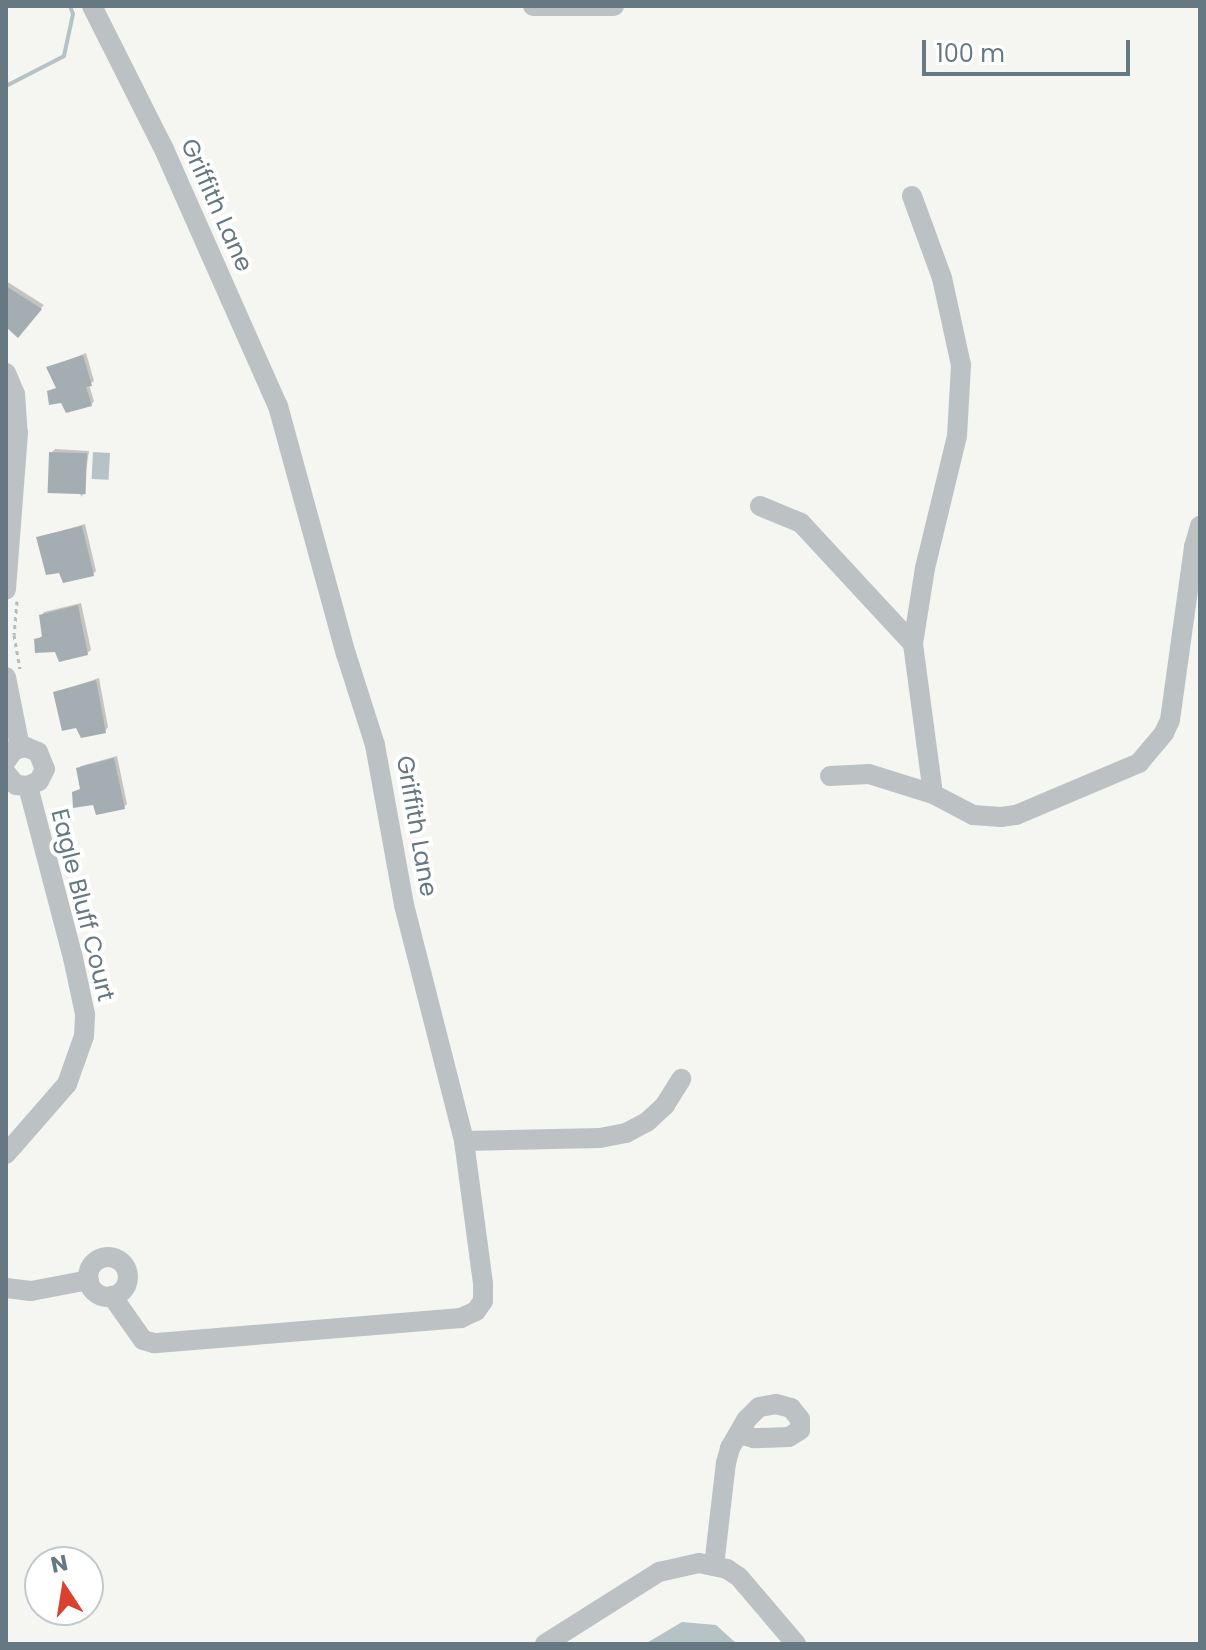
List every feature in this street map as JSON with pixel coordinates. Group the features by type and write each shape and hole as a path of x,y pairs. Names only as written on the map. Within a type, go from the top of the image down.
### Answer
{"street":[{"name":"Griffith Lane","path":"92,6 163,147 278,406 346,654 375,745 404,905 464,1141 483,1284 483,1301 476,1311 461,1318 154,1343 143,1340 112,1296"},
{"path":"533,6 614,6"},
{"path":"912,196 940,270 961,365 957,436 925,568 913,644 933,794"},
{"path":"6,373 15,394 18,433 6,590"},
{"path":"760,506 801,523 913,644"},
{"path":"830,776 869,774 933,794 973,815 987,818 1016,815 1139,763 1164,733 1170,720 1194,547 1200,526"},
{"name":"Eagle Bluff Court","path":"6,677 13,754 33,748 45,762 43,775 28,786 16,785 6,773"},
{"name":"Eagle Bluff Court","path":"6,1154 67,1084 84,1036 85,1014 73,958 28,786"},
{"path":"464,1141 600,1138 626,1133 647,1122 665,1105 681,1079"},
{"path":"106,1258 118,1261 127,1270 127,1283 122,1292 112,1296 97,1294 89,1280 95,1263 106,1258"},
{"path":"6,1288 31,1291 89,1280"},
{"path":"714,1566 726,1463 739,1434"},
{"path":"545,1644 659,1572 679,1565 714,1566 739,1577 796,1644"}],"shaded area":[{"path":"93,452 110,453 109,480 92,479"},
{"path":"682,1622 716,1625 737,1644 645,1644"}],"building":[{"path":"6,286 42,309 18,338 6,327"},
{"path":"83,355 92,386 86,387 92,406 66,413 61,403 49,405 47,391 56,388 46,367"},
{"path":"49,452 87,453 86,494 48,493"},
{"path":"82,526 94,576 63,583 59,573 46,575 36,537"},
{"path":"78,605 88,655 59,662 55,652 35,653 34,639 42,637 39,615"},
{"path":"96,680 106,733 81,738 76,728 62,731 53,692"},
{"path":"114,758 125,809 96,815 93,805 73,808 72,792 80,789 76,768"}],"waterway":[{"path":"6,86 64,56 73,14 70,6"}]}
